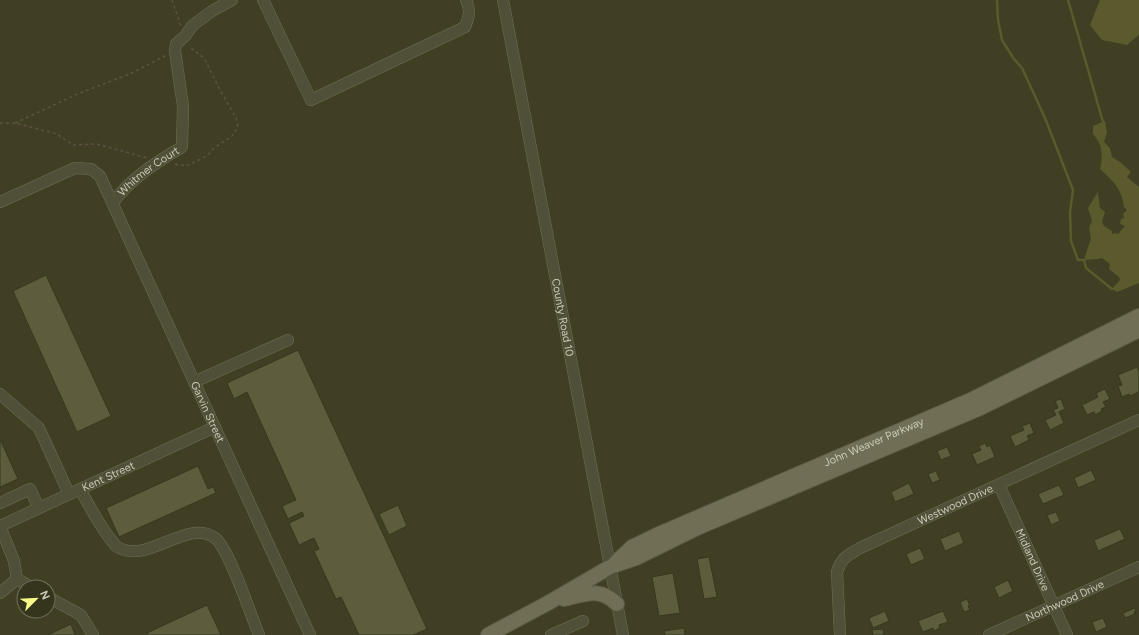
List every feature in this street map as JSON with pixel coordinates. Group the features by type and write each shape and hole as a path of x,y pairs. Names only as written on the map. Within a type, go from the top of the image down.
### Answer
{"main road":[{"name":"John Weaver Parkway","path":"610,567 632,547 659,534 973,399 1139,316"},
{"name":"John Weaver Parkway","path":"495,633 610,567 636,558 697,528 978,409 1139,330"},
{"path":"548,603 582,594 597,593 605,595 617,604"}],"street":[{"path":"175,51 176,44 187,40 193,26 212,11 232,0"},
{"path":"263,0 311,100 464,27 469,16 466,0"},
{"name":"County Road 10","path":"503,0 623,635"},
{"name":"Whitmer Court","path":"113,204 118,196 133,180 182,147 183,106 175,51"},
{"name":"Garvin Street","path":"0,202 75,168 91,169 100,176 310,635"},
{"path":"194,382 288,340"},
{"path":"0,394 39,428 69,494"},
{"name":"Westwood Drive","path":"840,635 837,572 840,562 848,555 860,548 1139,420"},
{"name":"Kent Street","path":"0,526 215,427"},
{"name":"Midland Drive","path":"999,485 1066,635"},
{"path":"0,503 30,489 39,508"},
{"path":"80,489 98,522 115,545 123,550 134,551 147,549 189,534 204,533 216,538 228,556 259,635"},
{"path":"0,526 14,561 17,579"},
{"name":"Northwood Drive","path":"989,635 1139,567"},
{"path":"0,593 16,580"},
{"path":"56,602 80,615 93,635"},
{"path":"551,635 583,621"}],"path":[{"path":"0,123 15,124 57,134 73,145 97,144 124,152 186,166 207,156 214,148 232,136 238,127 236,118 204,58 192,49 187,40 172,0"},
{"path":"15,124 80,93 130,74 175,51 187,40"}],"shaded area":[{"path":"1100,0 1139,0 1139,35 1127,45 1102,40 1090,25"},
{"path":"1105,121 1107,133 1104,142 1110,148 1112,157 1131,172 1127,177 1139,187 1139,283 1117,292 1112,289 1120,280 1119,277 1109,269 1110,264 1102,258 1084,260 1091,238 1089,228 1092,221 1088,208 1099,190 1098,194 1100,208 1105,212 1102,222 1104,226 1112,231 1112,234 1118,234 1125,226 1120,224 1121,219 1124,218 1123,214 1127,210 1124,207 1119,190 1109,177 1100,169 1102,159 1101,150 1099,142 1093,134 1093,126"}],"building":[{"path":"46,275 111,416 77,432 13,291"},
{"path":"298,350 427,629 413,635 359,635 341,597 336,599 314,551 319,549 314,538 299,545 289,523 304,516 302,512 288,519 282,506 296,500 247,392 234,399 227,383"},
{"path":"1137,367 1139,371 1139,392 1130,396 1129,394 1122,397 1118,386 1122,385 1118,375"},
{"path":"1105,389 1110,399 1103,402 1106,407 1101,409 1102,411 1095,415 1094,412 1087,415 1082,405 1098,397 1096,393"},
{"path":"1061,399 1065,409 1059,412 1064,423 1050,430 1045,420 1056,415 1053,410 1058,408 1055,401"},
{"path":"1030,423 1034,433 1027,436 1029,440 1015,447 1010,436 1024,430 1022,426"},
{"path":"0,439 18,479 0,487"},
{"path":"985,443 987,447 990,445 995,457 977,465 972,454 981,450 979,446"},
{"path":"947,447 951,456 941,460 937,451"},
{"path":"198,466 208,489 213,487 216,493 119,537 106,508"},
{"path":"1091,470 1096,480 1078,488 1074,478"},
{"path":"936,471 940,480 932,483 928,474"},
{"path":"909,483 914,494 895,502 891,492"},
{"path":"1059,485 1064,495 1043,504 1038,494"},
{"path":"398,505 407,526 389,535 379,514"},
{"path":"1056,512 1060,521 1051,525 1047,515"},
{"path":"1120,529 1125,539 1098,551 1094,540"},
{"path":"959,531 964,543 945,551 940,539"},
{"path":"920,548 925,559 911,565 906,554"},
{"path":"709,557 717,597 704,599 697,559"},
{"path":"673,573 680,613 659,616 652,577"},
{"path":"1008,580 1013,591 999,598 994,587"},
{"path":"967,599 970,610 964,612 960,602"},
{"path":"207,605 221,635 148,635 147,633"},
{"path":"1135,608 1135,614 1125,618 1123,613"},
{"path":"885,611 889,621 873,628 869,618"},
{"path":"943,611 948,622 939,625 940,628 934,631 933,628 923,632 918,621"},
{"path":"1103,618 1107,627 1096,632 1092,622"},
{"path":"71,624 75,635 48,635"},
{"path":"684,628 685,635 665,635 664,631"},
{"path":"883,629 884,635 873,635 872,630"}],"waterway":[{"path":"997,0 998,20 1002,40 1014,59 1022,68 1045,118 1073,190 1070,212 1071,241 1078,260 1084,260 1086,268 1112,289"},
{"path":"1068,0 1103,122"}]}
